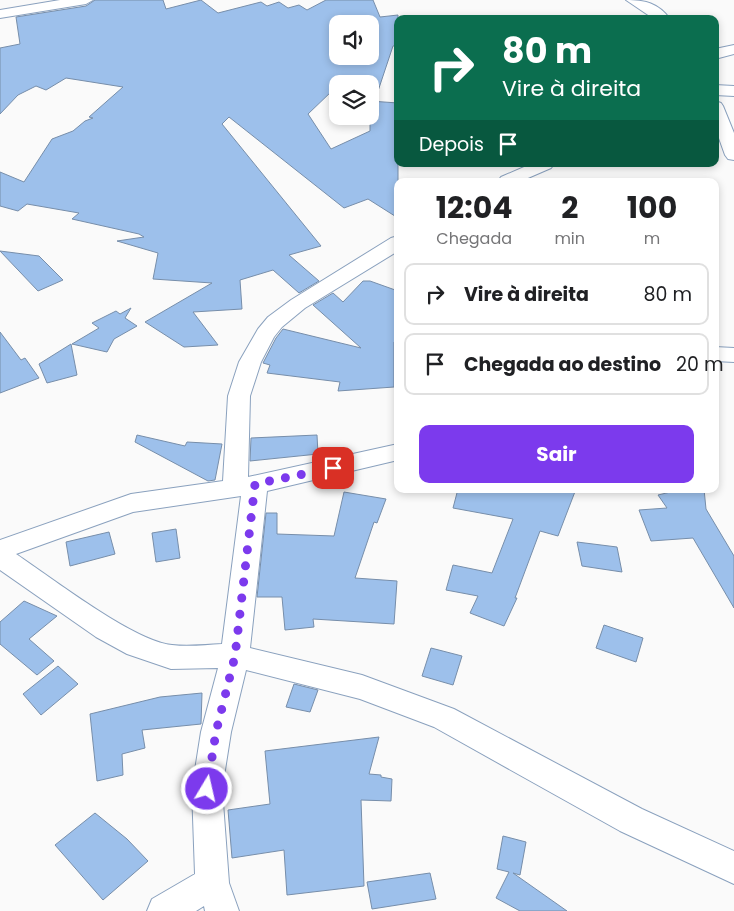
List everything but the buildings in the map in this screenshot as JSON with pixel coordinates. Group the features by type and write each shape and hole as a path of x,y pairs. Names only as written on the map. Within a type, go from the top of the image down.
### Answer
{"street":[{"path":"0,14 86,0"},
{"path":"633,0 658,15"},
{"path":"719,53 734,49"},
{"path":"719,90 734,91"},
{"path":"719,116 734,155"},
{"path":"513,178 538,167"},
{"path":"164,911 217,897 207,789 216,732 235,656 245,486 239,396 250,362 265,334 275,322 298,304 394,244"},
{"path":"719,354 734,355"},
{"path":"0,550 131,503 245,486 394,453"},
{"path":"0,557 106,629 137,646 171,658 235,656 362,687 444,718 631,820 734,868"}],"route":[{"path":"207,789 216,732 235,656 255,484 333,468"}]}
